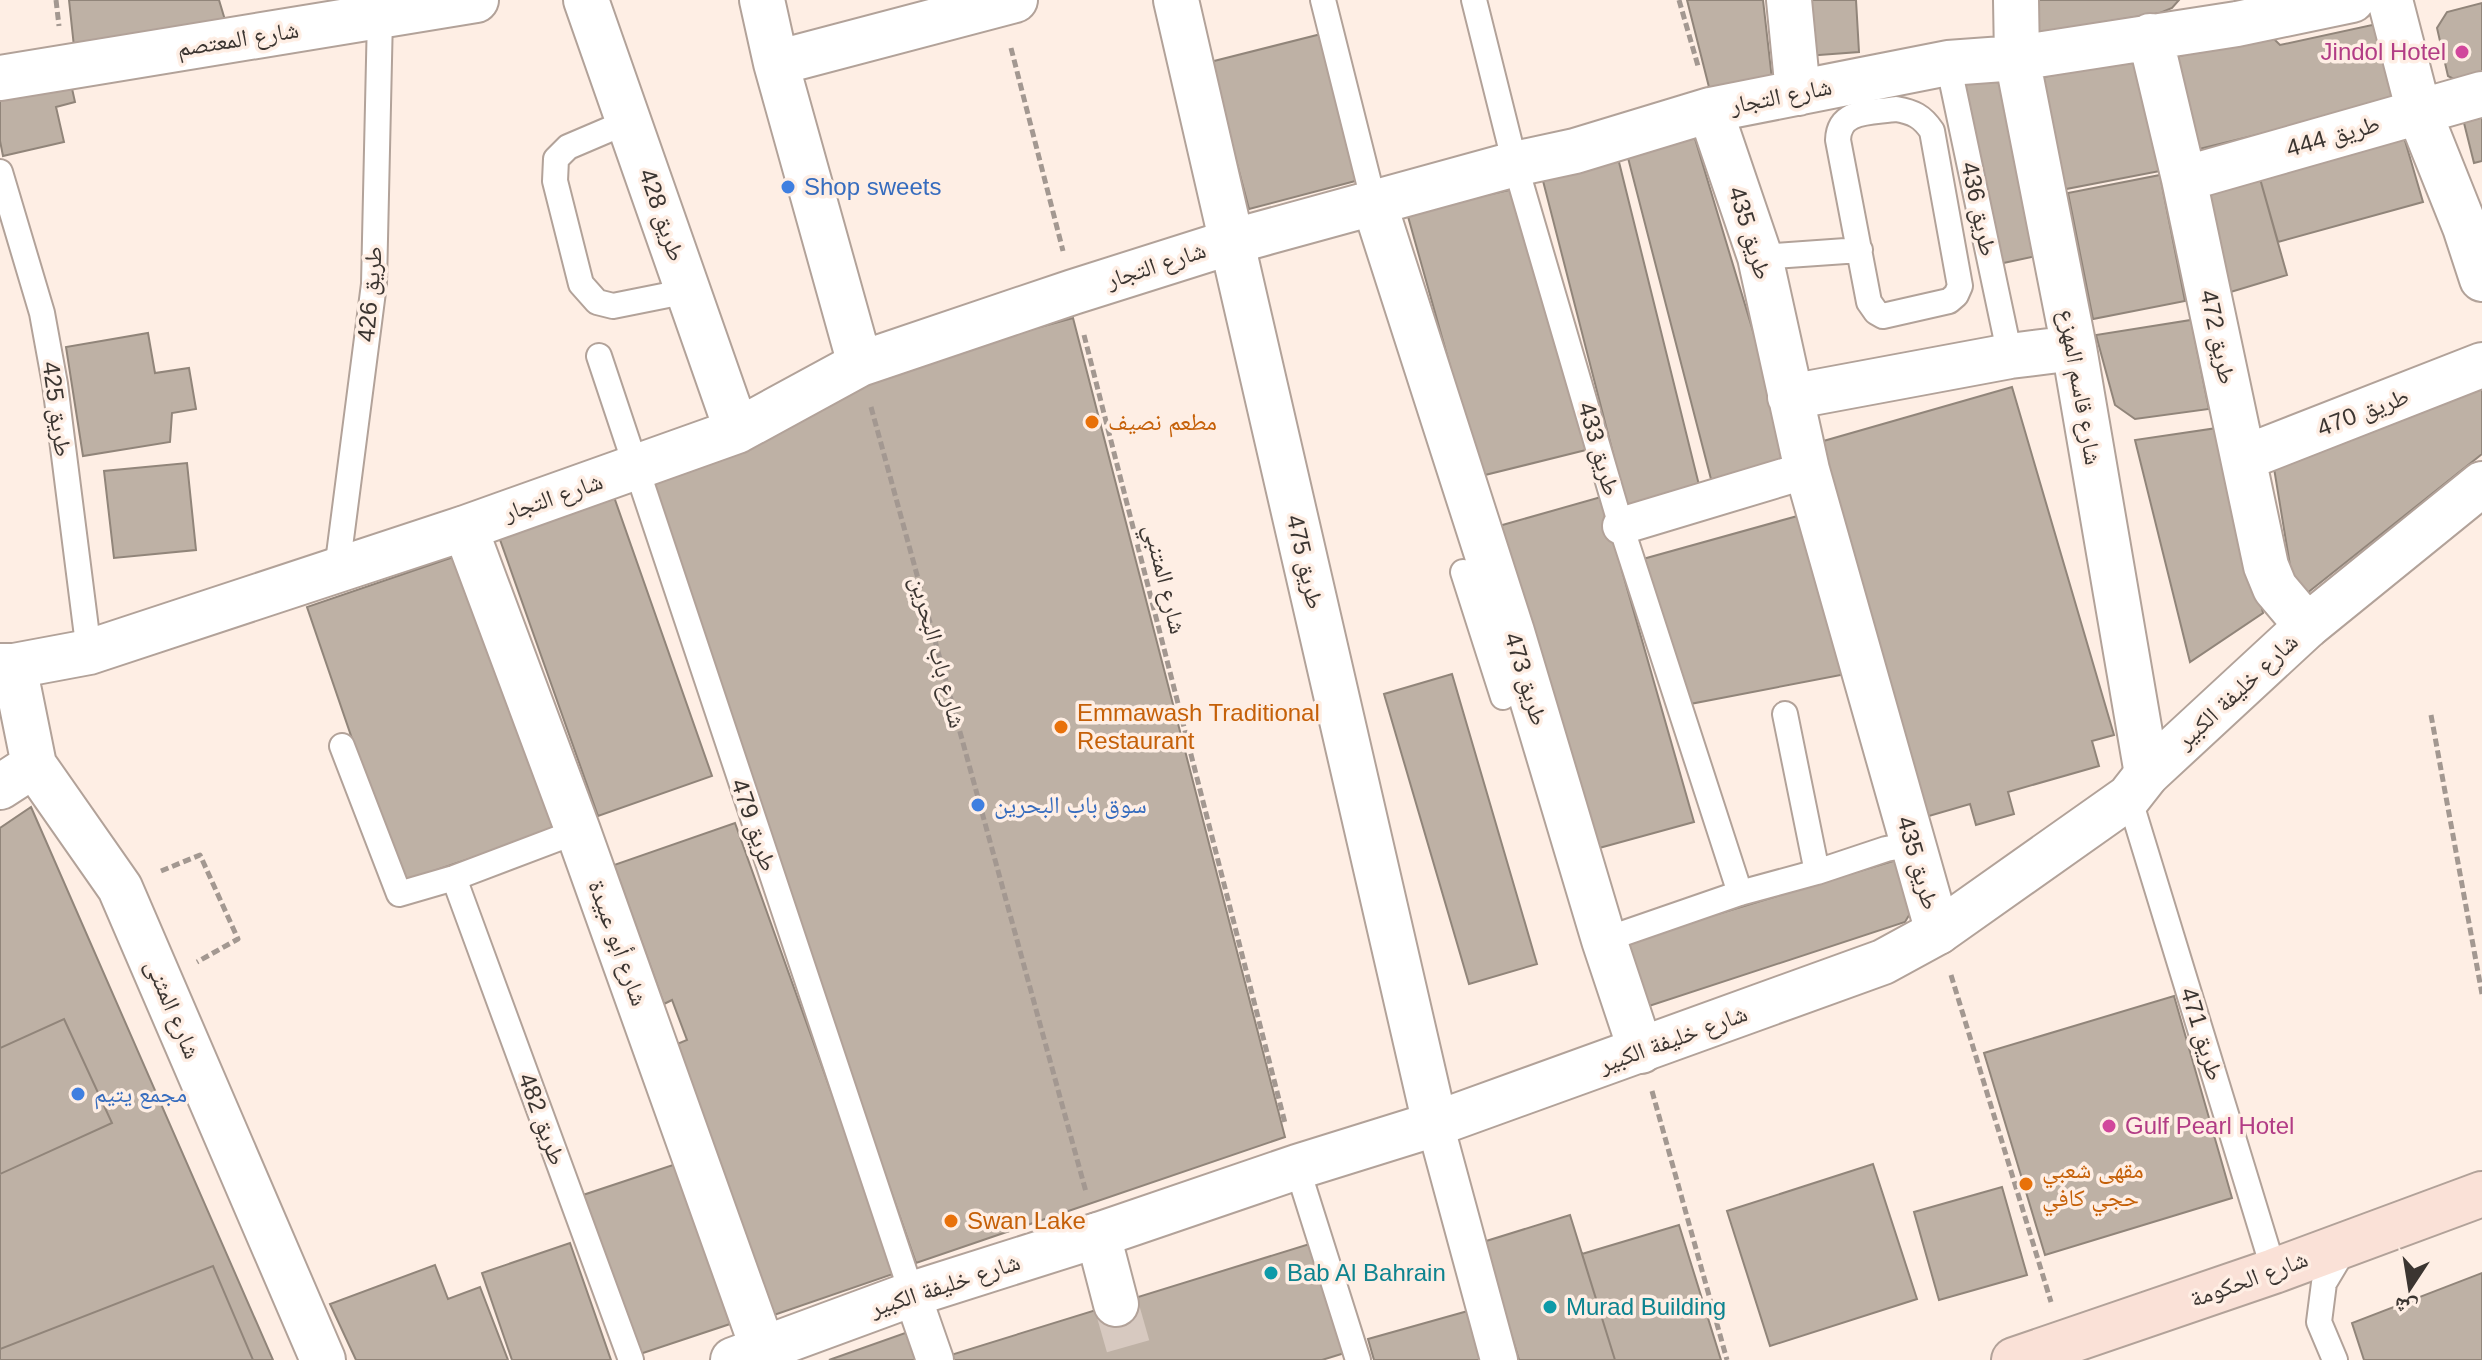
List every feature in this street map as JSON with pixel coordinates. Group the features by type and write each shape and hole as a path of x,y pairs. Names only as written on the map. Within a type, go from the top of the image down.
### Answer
{"main road":[{"name":"شارع الحكومة","path":"2014,1360 2274,1271 2482,1194"}],"street":[{"name":"شارع المعتصم","path":"0,78 476,0"},
{"name":"طريق 428","path":"586,0 737,431"},
{"path":"762,0 776,63 860,364"},
{"name":"طريق 475","path":"1176,0 1435,1124"},
{"path":"1789,0 1798,93"},
{"name":"شارع قاسم المهزع","path":"2016,0 2017,58 2074,348 2138,786"},
{"name":"شارع التجار","path":"7,666 89,652 465,528 737,431 860,364 1231,242 1515,164 1575,151 1710,110 1948,63 2017,58 2150,36 2235,12 2352,0"},
{"path":"2390,0 2419,112 2474,225 2482,279"},
{"path":"776,63 1008,2"},
{"name":"طريق 472","path":"2150,36 2184,179 2269,578 2307,626"},
{"name":"طريق 444","path":"2184,179 2482,94"},
{"name":"طريق 435","path":"1710,110 1760,257 1807,470 1938,932"},
{"name":"طريق 473","path":"1374,203 1499,637 1641,1051"},
{"path":"1790,397 2010,356 2074,348"},
{"name":"طريق 470","path":"2244,458 2482,365"},
{"path":"1621,526 1807,470"},
{"name":"شارع خليفة الكبير","path":"754,1356 912,1294 1435,1124 1883,962 1938,932 2138,786 2307,626 2482,484"},
{"name":"شارع أبو عبيدة","path":"465,528 578,831 754,1356"},
{"name":"شارع المثنى","path":"7,666 17,776 120,888 323,1360"},
{"path":"1435,1124 1499,1360"},
{"path":"1098,1235 1116,1304"},
{"path":"912,1294 935,1360"}],"lane":[{"name":"طريق 473","path":"1323,0 1374,203"},
{"name":"طريق 433","path":"1474,0 1515,164 1621,526 1740,893"},
{"name":"طريق 426","path":"337,570 374,284 380,16"},
{"name":"طريق 436","path":"1948,63 2010,356"},
{"path":"1896,109 1907,111 1926,121 1935,142 1960,286 1949,301 1883,316 1869,302 1860,250 1838,129 1848,117 1896,109"},
{"path":"629,121 568,147 556,159 555,181 581,284 597,302 613,306 688,291"},
{"name":"طريق 425","path":"0,172 42,313 53,370 89,652"},
{"path":"1760,257 1860,250"},
{"name":"طريق 479","path":"599,356 912,1294"},
{"path":"1463,572 1499,637 1503,697"},
{"path":"1785,714 1817,872"},
{"path":"342,746 399,894 454,878 578,831"},
{"name":"طريق 471","path":"2138,786 2274,1271"},
{"path":"1604,940 1740,893 1886,849 1913,844"},
{"name":"طريق 482","path":"454,878 631,1360"},
{"path":"1297,1167 1358,1360"},
{"path":"2335,1360 2319,1322 2324,1283 2349,1243"}],"path":[{"path":"1679,0 1710,110"},
{"name":"شارع المتنبي","path":"1008,2 1073,292 1297,1167"},
{"name":"شارع باب البحرين","path":"860,364 1098,1235"},
{"path":"2431,715 2482,994"},
{"path":"120,888 200,855 232,925 238,939 162,983"},
{"path":"1938,932 2063,1343"},
{"path":"1641,1051 1727,1360"}],"building":[{"path":"69,0 219,0 228,30 75,56"},
{"path":"1687,0 1763,0 1773,88 1713,103"},
{"path":"1802,0 1856,0 1859,52 1806,56"},
{"path":"2022,0 2179,0 2172,8 2160,13 2080,26 2078,36 2022,36"},
{"name":"Jindol Hotel","path":"2482,3 2482,81 2465,85 2448,76 2437,28 2447,12"},
{"path":"2372,25 2386,35 2402,91 2391,102 2191,151 2169,59 2267,32 2280,45"},
{"path":"1325,33 1363,179 1249,209 1210,62"},
{"path":"2138,59 2160,171 2061,190 2038,78"},
{"path":"2010,65 2051,253 1994,265 1953,78"},
{"path":"69,75 75,102 56,107 64,142 3,156 0,86"},
{"path":"2482,114 2482,161 2474,163 2463,119"},
{"path":"2401,127 2423,202 2278,242 2257,168"},
{"path":"1693,132 1793,464 1712,483 1627,154"},
{"path":"1618,158 1700,489 1628,512 1542,177"},
{"path":"2257,168 2287,275 2224,294 2199,185"},
{"path":"2160,175 2185,301 2093,319 2068,193"},
{"path":"1518,188 1586,450 1481,476 1407,213"},
{"name":"سوق باب البحرين","path":"1073,318 1285,1137 916,1263 641,473 850,379"},
{"path":"2191,320 2209,409 2135,419 2115,405 2096,335"},
{"path":"148,333 155,373 189,368 196,409 172,413 170,442 83,456 66,347"},
{"path":"2482,376 2482,454 2296,602 2271,450"},
{"path":"2012,387 2114,735 2092,741 2099,766 2008,792 2014,814 1976,825 1970,804 1922,818 1813,444"},
{"path":"2224,427 2263,613 2190,662 2135,440"},
{"path":"187,463 196,550 114,558 104,471"},
{"path":"613,494 712,776 598,816 498,534"},
{"path":"1601,497 1694,822 1592,850 1499,526"},
{"path":"1801,515 1846,674 1690,704 1643,559"},
{"path":"465,553 560,828 401,882 307,607"},
{"path":"1452,674 1537,964 1469,984 1384,694"},
{"name":"مجمع يتيم","path":"31,807 273,1360 0,1360 0,828"},
{"path":"735,823 896,1273 774,1315 677,1044 687,1040 672,1000 664,1004 614,865"},
{"path":"1903,858 1917,902 1905,922 1646,1007 1625,942"},
{"name":"Gulf Pearl Hotel","path":"2174,996 2232,1198 2045,1255 1984,1053"},
{"path":"64,1019 112,1123 0,1174 0,1048"},
{"path":"676,1164 730,1324 634,1356 580,1196"},
{"path":"1873,1164 1917,1299 1770,1346 1727,1211"},
{"path":"2002,1187 2027,1275 1939,1300 1914,1212"},
{"name":"Murad Building","path":"1570,1215 1615,1360 1519,1360 1483,1242"},
{"path":"1679,1225 1721,1360 1615,1360 1582,1254"},
{"name":"Bab Al Bahrain","path":"1316,1242 1351,1351 1322,1360 941,1358"},
{"path":"570,1243 611,1360 512,1360 482,1273"},
{"path":"435,1265 448,1299 480,1287 508,1360 356,1360 330,1304"},
{"path":"213,1266 253,1360 0,1360 0,1349"},
{"path":"2482,1273 2482,1360 2364,1360 2352,1323"},
{"path":"1482,1307 1498,1360 1374,1360 1368,1339"},
{"path":"908,1332 917,1360 829,1360"}],"tunnel":[{"path":"1116,1304 1132,1360"}],"place":[{"name":"Jindol Hotel","path":"2462,52"},
{"name":"Shop sweets","path":"788,187"},
{"name":"مطعم نصيف","path":"1092,422"},
{"name":"Emmawash Traditional Restaurant","path":"1061,727"},
{"name":"سوق باب البحرين","path":"978,805"},
{"name":"مجمع يتيم","path":"78,1094"},
{"name":"Gulf Pearl Hotel","path":"2109,1126"},
{"name":"مقهى شعبي حجي كافي","path":"2026,1184"},
{"name":"Swan Lake","path":"951,1221"},
{"name":"Bab Al Bahrain","path":"1271,1273"},
{"name":"Murad Building","path":"1550,1307"}]}
